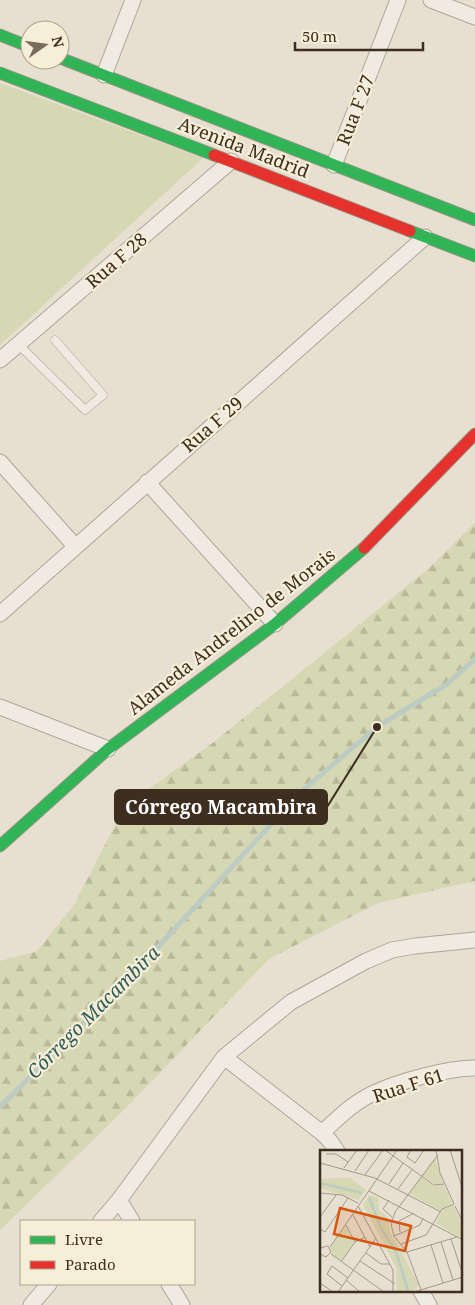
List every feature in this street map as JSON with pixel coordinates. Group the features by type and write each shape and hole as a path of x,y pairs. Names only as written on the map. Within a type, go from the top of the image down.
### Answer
{"main road":[{"path":"0,36 20,43"},
{"name":"Avenida Madrid","path":"70,62 475,220"},
{"name":"Avenida Madrid","path":"0,73 475,256"},
{"name":"Alameda Andrelino de Morais","path":"0,846 108,749 275,624 357,555 475,434"}],"street":[{"path":"104,75 133,0"},
{"name":"Rua F 27","path":"334,165 398,0"},
{"path":"431,0 475,17"},
{"name":"Rua F 28","path":"0,360 231,161"},
{"name":"Rua F 29","path":"0,614 425,236"},
{"path":"0,462 75,546"},
{"path":"147,482 275,624"},
{"path":"0,707 108,749"},
{"path":"102,1220 119,1200 224,1057 291,1002 366,961 392,950 475,940"},
{"path":"224,1057 322,1133 336,1150"},
{"name":"Rua F 61","path":"322,1133 345,1111 373,1093 446,1071 475,1068"},
{"path":"119,1200 131,1220"},
{"path":"31,1305 48,1285"},
{"path":"170,1285 182,1305"},
{"path":"422,1292 429,1305"}],"lane":[{"path":"18,344 85,410 103,395 55,340"}],"green space":[{"path":"0,83 203,158 0,345"},
{"path":"475,523 475,881 378,903 269,959 124,1110 0,1230 0,961 37,951 74,905 125,806 214,742 428,569"}],"waterway":[{"name":"Córrego Macambira","path":"0,1107 133,974 301,792 377,727 447,684 475,659"}],"traffic: fast":[{"path":"0,35 20,43"},
{"path":"70,62 475,220"},
{"path":"0,73 214,155"},
{"path":"410,231 475,256"},
{"path":"0,846 108,749 275,624 364,548"}],"traffic: jam":[{"path":"214,155 410,231"},
{"path":"364,548 475,434"}],"place":[{"name":"Córrego Macambira","path":"377,727"}]}
